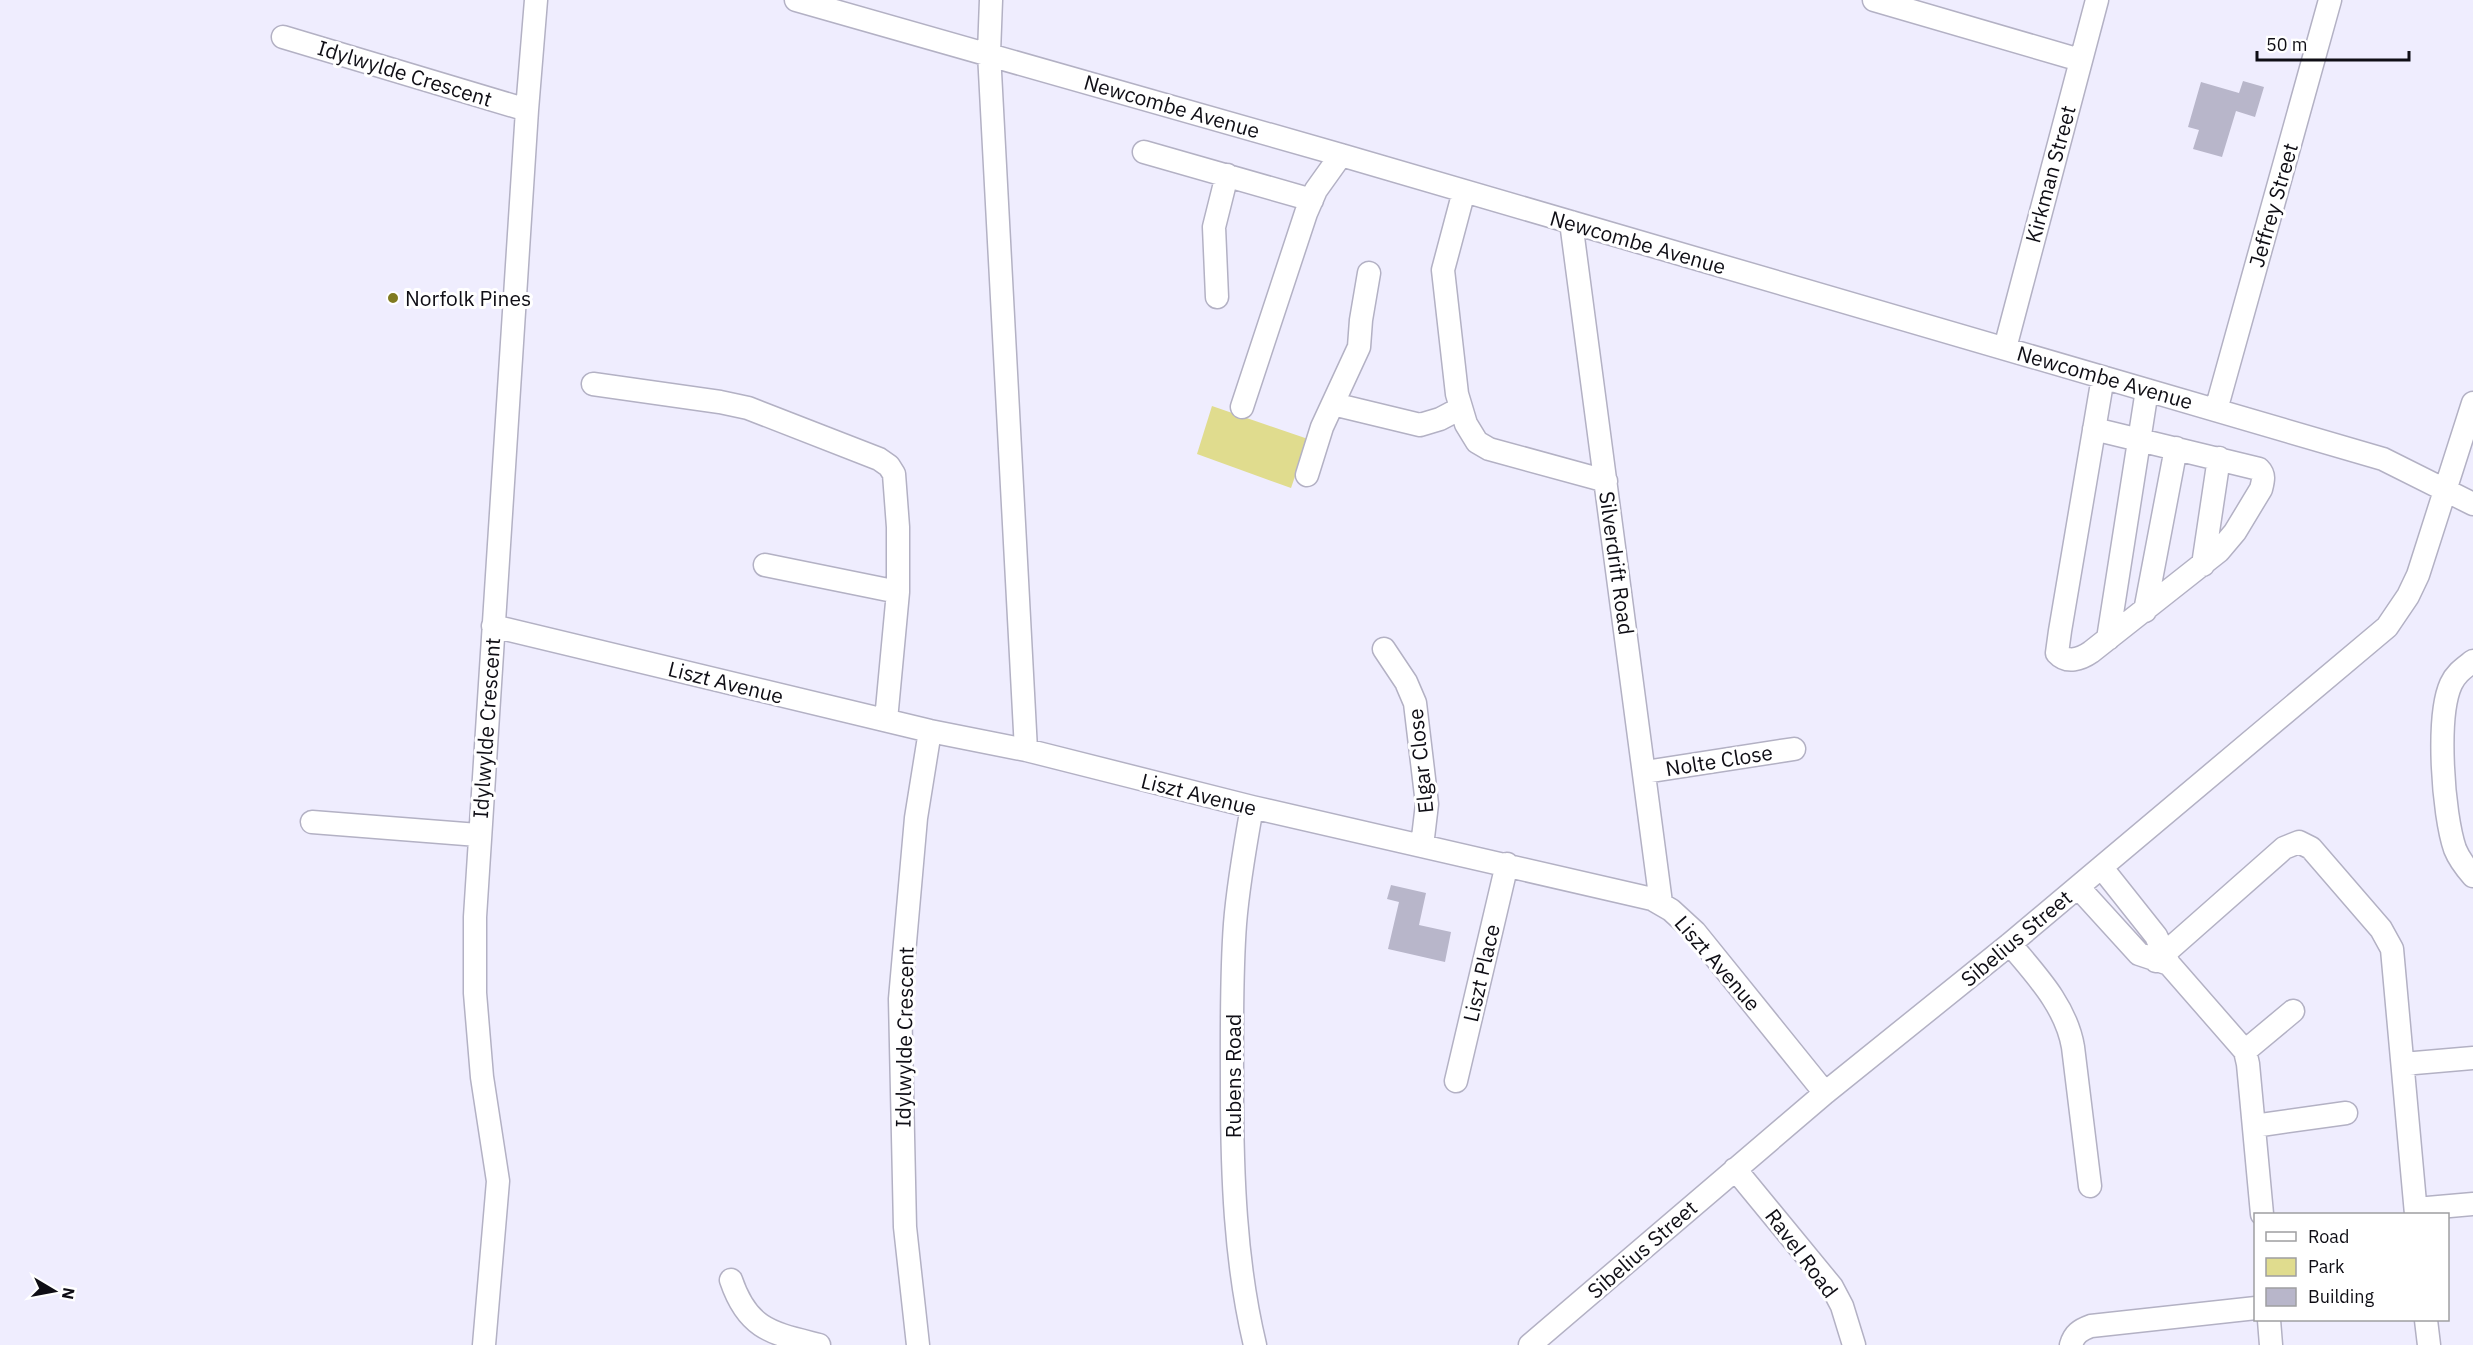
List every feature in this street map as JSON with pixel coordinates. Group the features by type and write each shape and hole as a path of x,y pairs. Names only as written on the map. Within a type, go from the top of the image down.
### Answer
{"street":[{"name":"Idylwylde Crescent","path":"484,1345 498,1180 482,1077 475,993 478,835 536,0"},
{"name":"Newcombe Avenue","path":"796,0 989,53 2382,459 2473,504"},
{"path":"991,0 989,53 1026,750"},
{"path":"1874,0 2080,60"},
{"name":"Kirkman Street","path":"2004,348 2097,0"},
{"name":"Jeffrey Street","path":"2216,410 2330,0"},
{"name":"Idylwylde Crescent","path":"284,37 527,110"},
{"path":"1144,152 1312,200"},
{"path":"1242,407 1312,200 1341,155"},
{"path":"1217,297 1214,227 1227,176"},
{"path":"1464,191 1443,270 1457,394 1466,424 1476,442 1489,449 1606,481"},
{"name":"Silverdrift Road","path":"1571,222 1661,903"},
{"path":"1307,475 1322,427 1359,347 1369,273"},
{"path":"2094,429 2139,438 2259,469 2263,474 2263,481 2261,489 2227,543 2203,565 2108,639 2081,658 2069,659 2057,653 2057,641 2103,377"},
{"path":"593,384 748,408 879,459 889,466 896,483 898,592 886,720"},
{"path":"2108,639 2147,390"},
{"name":"Sibelius Street","path":"1530,1345 1735,1169 2010,945 2387,627 2402,608 2414,585 2473,403"},
{"path":"1333,404 1420,425 1440,419 1461,408"},
{"path":"2145,610 2176,448"},
{"path":"2203,565 2219,458"},
{"path":"765,565 898,592"},
{"name":"Liszt Avenue","path":"493,626 930,731 1026,750 1252,807 1642,896 1661,903 1679,916 1699,937 1826,1093"},
{"name":"Elgar Close","path":"1384,649 1406,682 1415,703 1427,804 1422,846"},
{"path":"2473,661 2457,673 2450,686 2443,732 2450,832 2456,852 2473,876"},
{"name":"Idylwylde Crescent","path":"918,1345 905,1227 900,999 916,818 930,731"},
{"name":"Nolte Close","path":"1645,772 1794,748"},
{"name":"Rubens Road","path":"1252,807 1235,923 1232,975 1232,1121 1240,1258 1255,1345"},
{"path":"312,822 478,835"},
{"path":"2164,959 2284,848 2299,842 2306,844 2382,929 2392,949 2416,1212 2473,1204"},
{"name":"Liszt Place","path":"1456,1081 1507,864"},
{"path":"2102,868 2153,932 2164,959 2245,1051 2262,1213"},
{"path":"2078,887 2139,954 2164,959"},
{"path":"2010,945 2036,975 2069,1025 2090,1186"},
{"path":"2245,1051 2293,1011"},
{"path":"2403,1064 2473,1058"},
{"path":"2254,1126 2346,1113"},
{"name":"Ravel Road","path":"1735,1169 1832,1287 1842,1306 1854,1345"},
{"path":"731,1280 737,1299 752,1319 773,1334 819,1345"},
{"path":"2071,1345 2074,1336 2081,1329 2091,1326 2254,1308"},
{"path":"2269,1321 2271,1345"},
{"path":"2426,1321 2429,1345"}],"green space":[{"path":"1212,406 1308,439 1291,488 1197,454"}],"building":[{"path":"2243,81 2264,87 2255,117 2236,111 2222,157 2193,149 2199,130 2188,127 2201,82 2239,93"},
{"path":"1391,885 1426,893 1419,925 1451,932 1445,962 1388,949 1399,902 1387,899"}],"place":[{"name":"Norfolk Pines","path":"393,298"}]}
